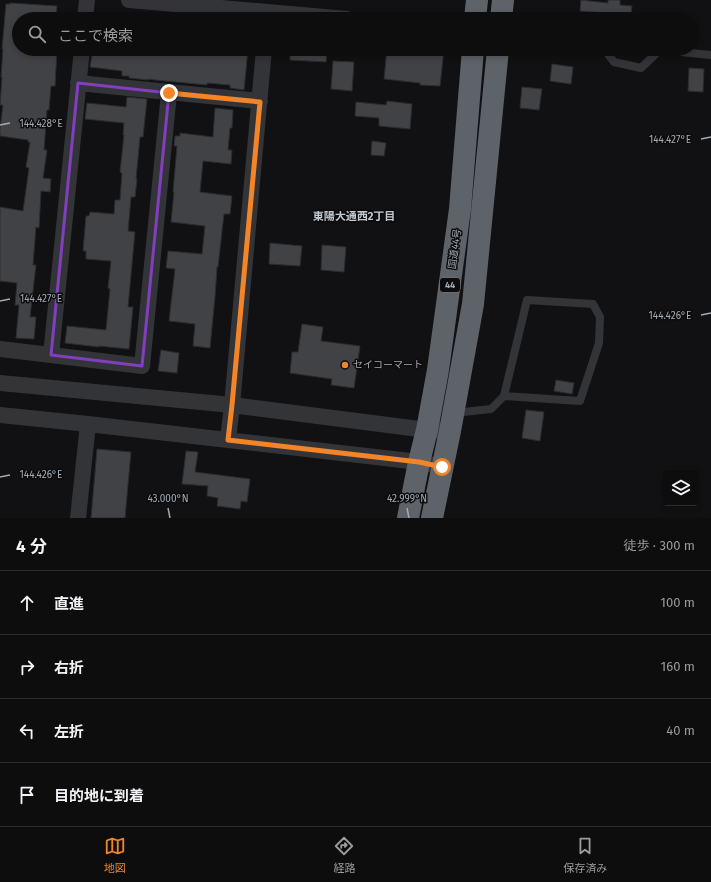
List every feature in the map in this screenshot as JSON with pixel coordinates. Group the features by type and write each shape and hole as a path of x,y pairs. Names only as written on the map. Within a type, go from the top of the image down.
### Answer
{"highway":[{"path":"476,12 477,0"},
{"path":"502,12 503,0"},
{"name":"国道44号","path":"408,518 438,370 460,209 472,56"},
{"name":"44","path":"432,518 452,422 473,304 497,56"}],"street":[{"path":"86,12 87,0"},
{"path":"128,0 286,12"},
{"path":"51,355 81,56"},
{"path":"228,440 263,56"},
{"path":"78,83 260,102"},
{"path":"0,349 142,366 169,93"},
{"path":"0,383 232,405 427,430 452,422"},
{"path":"0,415 419,462 442,467"},
{"path":"78,518 88,424"}],"lane":[{"path":"699,54 711,55"},
{"path":"609,56 614,62 641,68 654,56"},
{"path":"452,422 491,409 504,396 527,300 593,304 600,317 600,343 580,401 504,396"}],"highlighted area":[{"path":"78,83 169,93 142,366 51,355"}],"building":[{"path":"581,0 608,3 608,0 620,0 620,5 632,6 631,12 580,11"},
{"path":"6,4 57,6 57,12 12,12 12,56 57,56 55,86 51,86 49,110 47,110 44,150 47,150 43,178 51,179 50,192 41,191 39,228 36,227 33,265 36,265 30,317 36,317 34,339 16,338 19,305 15,305 17,283 0,281 0,207 23,211 29,168 26,167 30,142 28,142 28,140 0,136 3,105 0,105 2,49"},
{"path":"92,56 247,56 244,90 230,88 230,85 207,83 207,85 129,78 129,76 122,76 122,71 90,67"},
{"path":"290,56 326,56 326,62 290,60"},
{"path":"386,56 443,56 440,86 420,85 420,83 384,79"},
{"path":"333,61 354,62 352,91 331,89"},
{"path":"552,64 573,67 571,84 550,81"},
{"path":"689,68 704,69 703,92 688,91"},
{"path":"522,87 542,89 539,110 520,108"},
{"path":"127,97 147,99 143,137 140,137 135,197 131,197 128,231 135,232 128,307 133,307 129,349 65,343 67,326 106,330 111,261 86,259 86,251 83,251 86,216 89,216 90,212 114,214 115,200 120,200 122,173 120,172 124,123 85,119 87,103 126,107"},
{"path":"387,101 412,104 410,129 379,126 379,118 355,116 356,102 386,105"},
{"path":"215,108 233,110 232,128 230,128 228,150 232,150 231,164 203,161 200,192 232,196 230,214 224,214 217,267 210,348 193,346 195,324 169,321 175,269 166,268 168,251 202,254 205,226 171,222 177,146 174,146 175,136 180,136 180,133 213,137"},
{"path":"372,141 386,143 384,156 371,155"},
{"path":"270,243 302,246 300,266 269,264"},
{"path":"322,245 346,247 344,272 321,270"},
{"path":"302,324 323,327 321,341 360,346 354,388 331,385 332,379 290,373 292,352 298,352"},
{"path":"161,350 179,353 177,373 158,371"},
{"path":"556,380 574,383 572,394 554,391"},
{"path":"526,410 544,412 540,441 522,438"},
{"path":"97,449 131,452 125,518 91,518"},
{"path":"186,451 198,452 195,472 250,479 247,502 241,501 240,509 217,506 218,498 207,496 208,486 182,484"}],"place":[{"name":"セイコーマート","path":"345,365"}],"district":[{"name":"東陽大通西2丁目","path":"354,216"}],"route":[{"path":"169,93 260,102 228,440 419,462 442,467"}]}
